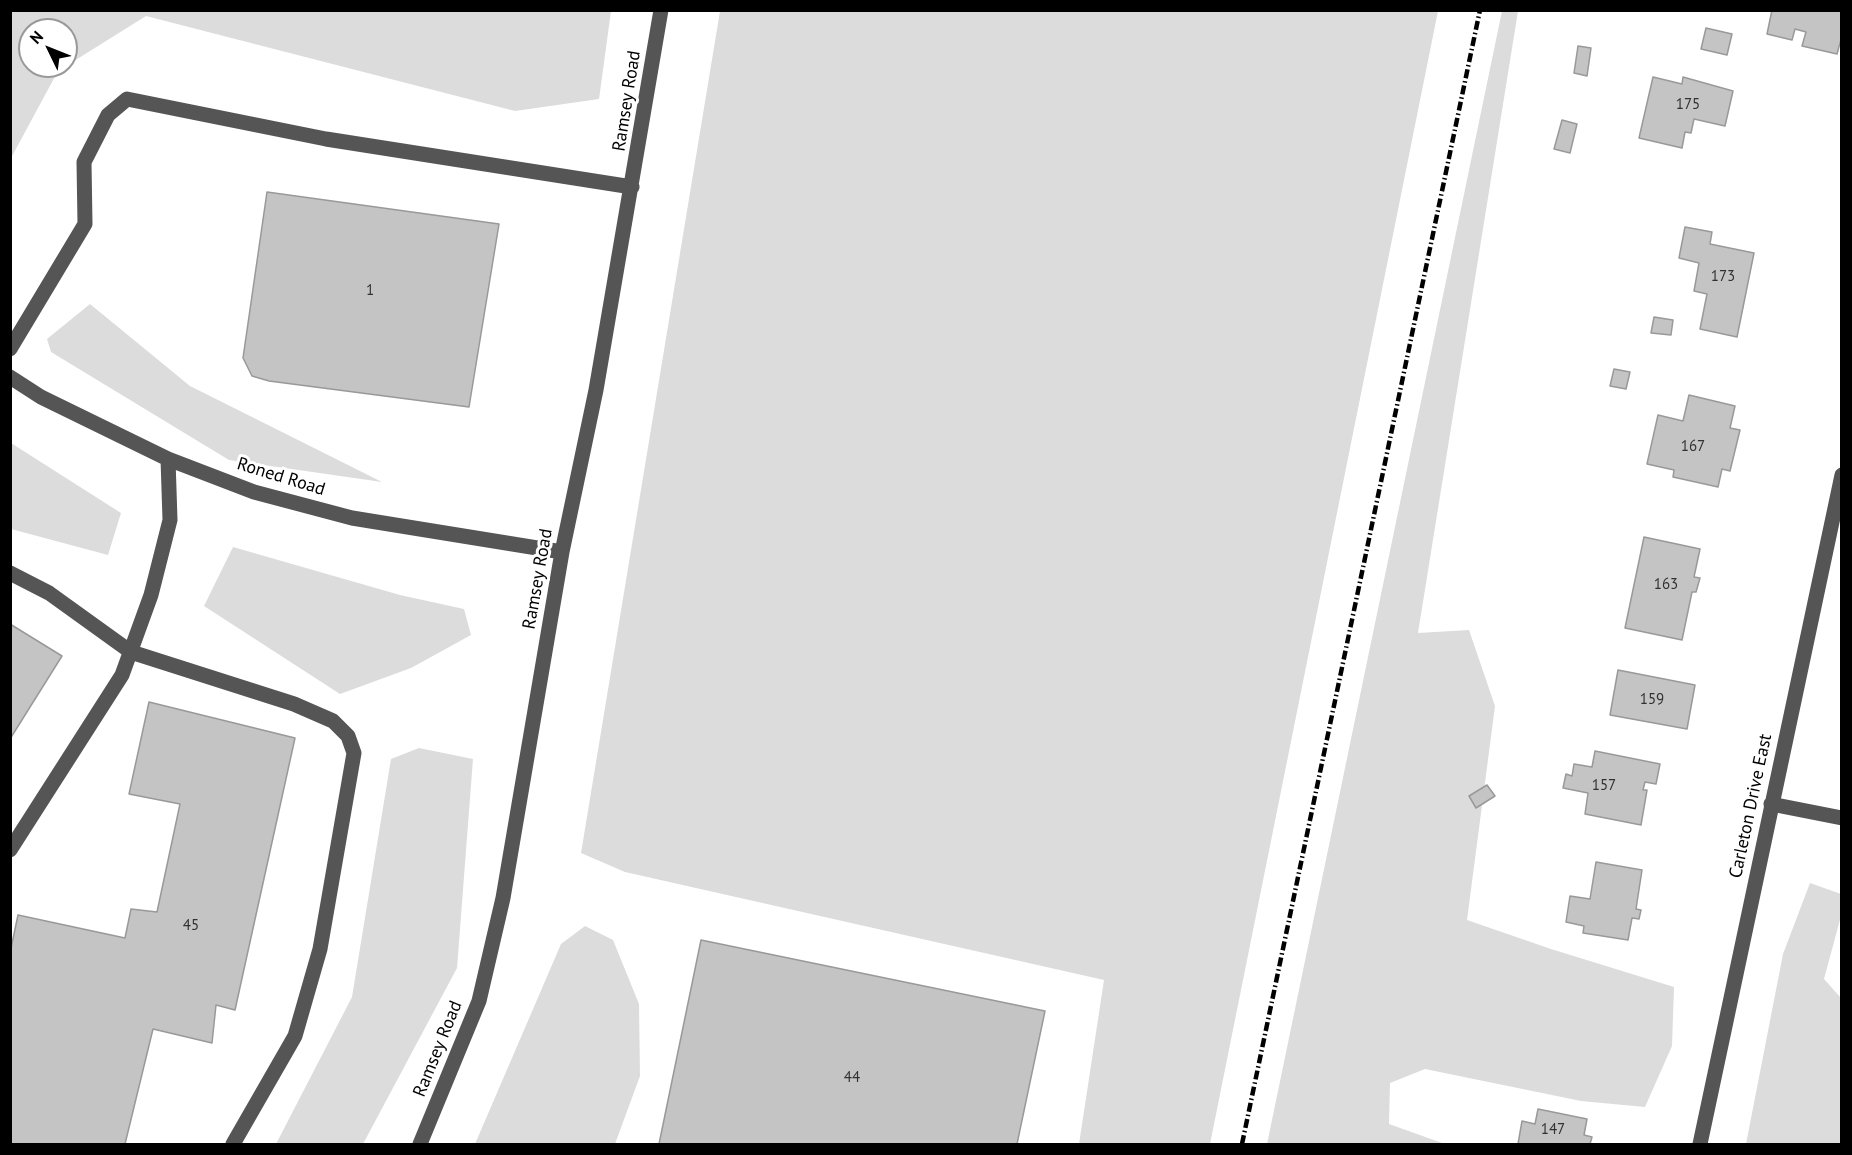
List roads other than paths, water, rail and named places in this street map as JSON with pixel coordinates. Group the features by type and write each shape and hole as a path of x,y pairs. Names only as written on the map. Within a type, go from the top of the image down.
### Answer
{"street":[{"name":"Ramsey Road","path":"420,1144 479,1001 503,898 562,552 596,390 662,10"},
{"path":"10,349 85,224 84,162 108,115 127,99 326,139 632,187"},
{"name":"Roned Road","path":"10,377 41,397 168,459 254,492 352,518 562,552"},
{"path":"10,850 122,675 151,596 170,520 168,459"},
{"name":"Carleton Drive East","path":"1700,1144 1842,475"},
{"path":"10,573 49,593 131,652 294,704 333,721 348,736 354,753 320,949 295,1036 233,1144"},
{"path":"1771,804 1842,818"}],"railway":[{"path":"1242,1144 1480,10"}]}
